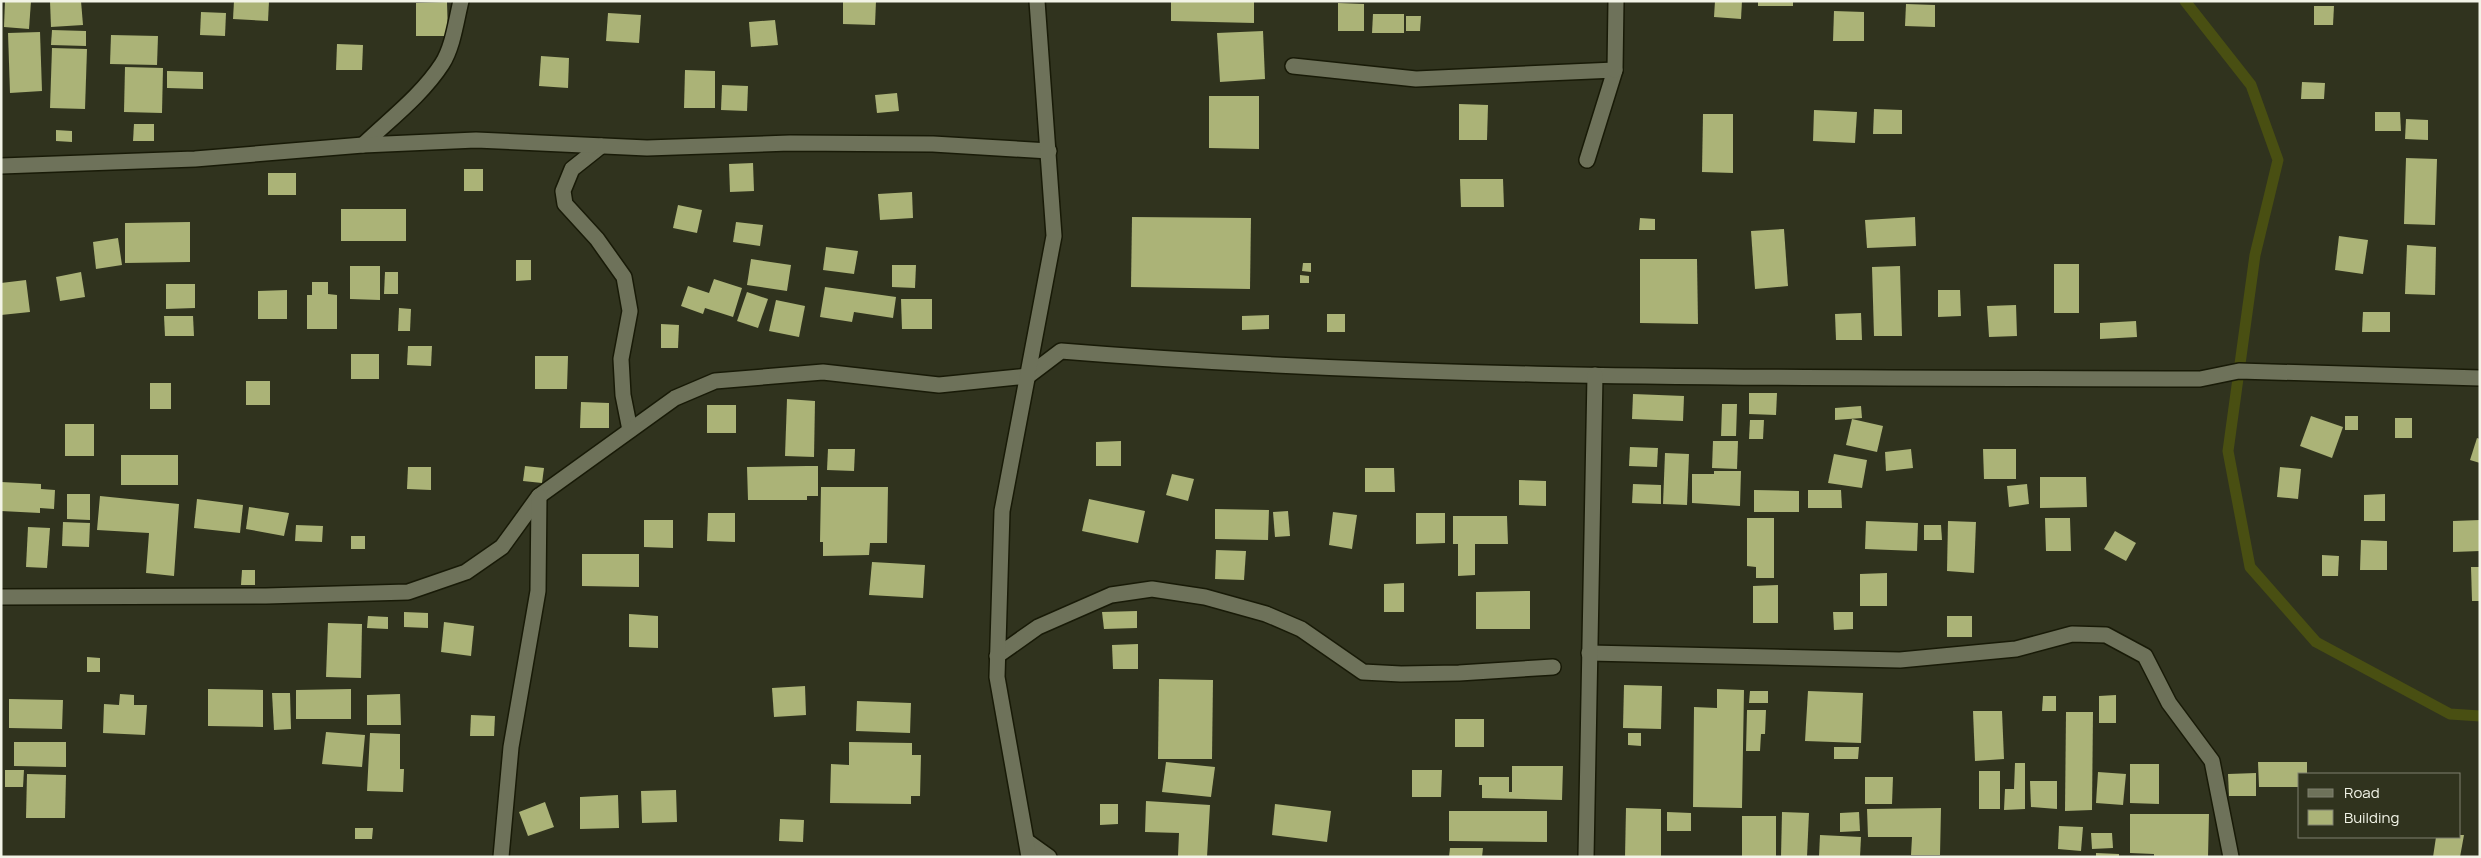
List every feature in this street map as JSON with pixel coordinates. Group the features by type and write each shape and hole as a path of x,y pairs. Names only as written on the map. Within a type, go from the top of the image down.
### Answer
{"street":[{"path":"363,145 420,90 442,64 452,39 461,1"},
{"path":"1037,1 1054,236 1002,511 997,677 1018,800 1029,850 1049,857"},
{"path":"1587,160 1615,70 1616,1"},
{"path":"1293,66 1416,79 1615,70"},
{"path":"1,166 195,159 363,145 476,140 647,148 790,143 914,144 1049,151"},
{"path":"602,146 572,170 562,191 565,204 597,239 624,277 630,311 621,359 624,395 630,430"},
{"path":"1,597 266,596 408,592 466,572 502,547 539,496 675,398 715,380 823,372 939,385 1028,376 1061,351 1175,360 1340,368 1595,375 2200,379 2239,371 2480,378"},
{"path":"1586,857 1595,375"},
{"path":"501,857 511,748 538,591 539,496"},
{"path":"997,656 1038,627 1111,595 1152,589 1205,597 1266,614 1301,630 1363,672 1410,674 1553,667"},
{"path":"1589,654 1900,660 2016,649 2072,634 2106,635 2145,656 2169,703 2212,761 2231,857"}],"building":[{"path":"5,1 31,1 29,29 4,27"},
{"path":"50,1 81,1 83,25 51,27"},
{"path":"234,1 269,1 268,21 233,19"},
{"path":"843,1 876,1 875,25 843,24"},
{"path":"1171,1 1254,1 1254,23 1171,21"},
{"path":"1715,1 1742,1 1741,19 1714,17"},
{"path":"1758,1 1793,1 1793,6 1758,6"},
{"path":"447,2 448,36 416,36 416,3"},
{"path":"1338,3 1364,4 1364,31 1338,31"},
{"path":"1906,4 1935,5 1935,27 1905,26"},
{"path":"2314,6 2334,6 2333,25 2314,25"},
{"path":"1834,11 1864,12 1864,41 1833,41"},
{"path":"201,12 226,13 225,36 200,35"},
{"path":"608,13 641,15 639,43 606,41"},
{"path":"1373,14 1404,14 1404,33 1372,33"},
{"path":"1406,16 1421,16 1420,31 1406,31"},
{"path":"775,20 778,45 751,47 749,22"},
{"path":"52,30 86,31 86,46 51,45"},
{"path":"1263,31 1265,79 1220,82 1217,33"},
{"path":"40,32 42,91 10,93 8,33"},
{"path":"111,35 158,36 157,65 110,64"},
{"path":"337,44 363,45 362,70 336,70"},
{"path":"52,48 87,49 85,109 50,108"},
{"path":"541,56 569,58 568,88 539,86"},
{"path":"125,67 163,68 162,113 124,112"},
{"path":"685,70 715,71 715,108 684,108"},
{"path":"167,71 203,72 203,89 167,88"},
{"path":"2302,82 2325,83 2324,99 2301,99"},
{"path":"722,85 748,86 747,111 721,110"},
{"path":"897,93 899,111 877,113 875,95"},
{"path":"1209,96 1259,96 1259,149 1209,148"},
{"path":"1459,104 1488,105 1487,140 1459,140"},
{"path":"1874,109 1902,110 1902,134 1873,134"},
{"path":"1814,110 1857,112 1855,143 1813,141"},
{"path":"2375,112 2400,112 2401,131 2375,131"},
{"path":"1703,114 1733,114 1733,173 1702,172"},
{"path":"2406,119 2428,120 2428,140 2405,139"},
{"path":"134,124 154,124 154,141 133,141"},
{"path":"56,130 72,131 72,142 56,141"},
{"path":"2406,158 2437,159 2435,225 2404,224"},
{"path":"753,163 754,191 730,192 729,164"},
{"path":"464,169 483,169 483,191 464,191"},
{"path":"268,173 296,173 296,195 268,195"},
{"path":"1460,179 1503,179 1504,207 1461,207"},
{"path":"912,192 913,218 880,220 878,194"},
{"path":"678,205 702,210 697,233 673,228"},
{"path":"341,209 406,209 406,241 341,241"},
{"path":"1132,217 1251,218 1250,289 1131,287"},
{"path":"1915,217 1916,246 1867,248 1865,220"},
{"path":"1640,218 1655,219 1655,230 1639,230"},
{"path":"190,222 190,262 125,263 125,223"},
{"path":"736,222 763,225 760,246 733,242"},
{"path":"1784,229 1788,286 1755,289 1751,231"},
{"path":"2339,236 2368,240 2363,274 2335,270"},
{"path":"118,238 122,265 96,269 93,242"},
{"path":"2407,245 2436,247 2435,295 2405,294"},
{"path":"826,247 858,251 854,274 823,270"},
{"path":"751,259 791,265 787,291 747,285"},
{"path":"1640,259 1697,259 1698,324 1640,323"},
{"path":"516,260 531,260 531,280 516,281"},
{"path":"1303,263 1311,263 1311,272 1302,271"},
{"path":"2054,264 2079,264 2079,313 2054,313"},
{"path":"892,265 916,265 915,288 892,287"},
{"path":"350,266 380,266 380,300 350,299"},
{"path":"1900,266 1902,336 1874,336 1872,267"},
{"path":"81,272 85,297 60,301 56,277"},
{"path":"385,272 398,272 398,294 384,294"},
{"path":"1300,275 1309,276 1309,283 1300,283"},
{"path":"714,279 742,288 733,317 705,308 703,314 681,306 688,286 709,293"},
{"path":"26,280 30,312 1,315 1,283"},
{"path":"312,282 328,282 328,294 337,295 337,329 307,329 307,295 312,295"},
{"path":"166,284 195,284 195,308 166,309"},
{"path":"825,287 896,297 893,318 854,312 852,322 820,317"},
{"path":"287,290 287,319 258,319 258,291"},
{"path":"1938,290 1960,290 1961,316 1938,317"},
{"path":"747,292 768,299 758,328 737,321"},
{"path":"901,299 932,299 932,329 902,329"},
{"path":"776,300 805,306 799,337 769,331"},
{"path":"2016,305 2017,336 1989,337 1987,306"},
{"path":"399,308 411,309 410,331 398,331"},
{"path":"2363,312 2390,312 2390,332 2362,332"},
{"path":"1861,313 1862,340 1836,340 1835,314"},
{"path":"1327,314 1345,314 1345,332 1327,332"},
{"path":"1269,315 1269,329 1242,330 1242,316"},
{"path":"164,316 193,316 194,336 165,336"},
{"path":"2136,321 2137,337 2100,339 2100,323"},
{"path":"661,324 679,325 678,348 661,348"},
{"path":"408,346 432,346 431,366 407,365"},
{"path":"351,354 379,354 379,379 351,379"},
{"path":"535,356 568,356 567,389 535,389"},
{"path":"246,381 270,381 270,405 246,405"},
{"path":"150,383 171,383 171,409 150,409"},
{"path":"1749,393 1777,393 1776,415 1749,414"},
{"path":"1633,394 1684,396 1683,421 1632,419"},
{"path":"787,399 815,401 814,457 785,456"},
{"path":"581,402 609,403 609,428 580,428"},
{"path":"1722,404 1737,404 1736,436 1721,436"},
{"path":"707,405 736,405 736,433 707,433"},
{"path":"1861,406 1862,418 1835,420 1835,408"},
{"path":"2311,416 2343,427 2332,458 2300,446"},
{"path":"2345,416 2358,416 2358,430 2345,430"},
{"path":"2395,418 2412,418 2412,438 2395,438"},
{"path":"1852,419 1883,426 1877,452 1846,445"},
{"path":"1750,420 1764,420 1763,439 1749,439"},
{"path":"65,424 94,424 94,456 65,456"},
{"path":"2477,438 2480,439 2480,463 2470,460"},
{"path":"1121,441 1121,466 1096,466 1096,442"},
{"path":"1713,441 1738,441 1737,469 1712,468"},
{"path":"1630,447 1658,448 1657,467 1629,466"},
{"path":"828,449 855,449 854,471 827,470"},
{"path":"1911,449 1913,468 1886,471 1885,452"},
{"path":"1983,449 2016,449 2016,479 1984,479"},
{"path":"1665,453 1689,454 1687,505 1663,504"},
{"path":"1834,454 1867,460 1862,488 1828,483"},
{"path":"121,455 178,455 178,485 121,485"},
{"path":"525,466 544,468 542,483 523,481"},
{"path":"818,466 818,496 807,496 807,500 748,500 747,467"},
{"path":"408,467 431,467 431,490 407,489"},
{"path":"2280,467 2301,469 2298,499 2277,497"},
{"path":"1365,468 1394,468 1395,492 1365,492"},
{"path":"1714,471 1741,471 1740,506 1692,503 1692,474 1714,474"},
{"path":"1172,474 1194,479 1188,501 1166,495"},
{"path":"2040,477 2086,477 2087,507 2040,508"},
{"path":"1519,480 1546,481 1546,506 1519,505"},
{"path":"1,482 41,484 41,489 55,490 54,509 40,508 40,513 1,511"},
{"path":"1633,484 1661,485 1661,504 1632,503"},
{"path":"2027,484 2029,504 2009,507 2007,486"},
{"path":"821,487 888,487 887,543 870,543 869,555 823,556 823,542 820,542"},
{"path":"1754,490 1799,491 1799,512 1754,512"},
{"path":"1808,490 1841,490 1842,508 1808,508"},
{"path":"67,494 90,494 90,520 67,519"},
{"path":"2385,494 2385,521 2364,521 2364,495"},
{"path":"100,496 179,504 174,576 146,573 149,533 97,530"},
{"path":"197,499 243,505 240,533 194,528"},
{"path":"1089,499 1145,511 1138,543 1082,531"},
{"path":"249,507 289,513 284,536 246,529"},
{"path":"1215,509 1269,510 1268,540 1215,539"},
{"path":"1288,511 1290,536 1275,537 1273,512"},
{"path":"1333,512 1357,515 1352,549 1329,545"},
{"path":"708,513 735,513 735,542 707,541"},
{"path":"1416,513 1445,513 1445,543 1416,544"},
{"path":"1453,516 1507,516 1508,544 1475,544 1475,575 1458,576 1458,544 1453,544"},
{"path":"1747,518 1774,518 1774,578 1756,578 1756,567 1747,566"},
{"path":"2045,518 2070,518 2071,551 2046,551"},
{"path":"644,520 673,520 673,548 644,547"},
{"path":"2480,520 2480,551 2453,552 2453,521"},
{"path":"1866,521 1918,523 1917,551 1865,549"},
{"path":"1948,521 1976,522 1974,573 1947,571"},
{"path":"63,522 90,523 89,547 62,546"},
{"path":"296,525 323,526 322,542 295,541"},
{"path":"1924,525 1941,525 1942,540 1924,540"},
{"path":"28,527 50,528 47,568 26,567"},
{"path":"2115,531 2136,543 2126,561 2104,549"},
{"path":"351,536 365,536 365,549 351,549"},
{"path":"2361,540 2387,541 2387,570 2360,570"},
{"path":"1216,550 1246,551 1244,580 1215,579"},
{"path":"582,554 639,554 639,587 582,586"},
{"path":"2322,555 2339,556 2338,576 2322,576"},
{"path":"872,562 925,565 923,598 869,595"},
{"path":"2471,567 2480,567 2480,601 2472,601"},
{"path":"242,570 255,570 255,585 241,585"},
{"path":"1887,573 1887,606 1860,606 1860,574"},
{"path":"1404,583 1404,612 1384,612 1384,584"},
{"path":"1778,585 1778,623 1753,623 1753,586"},
{"path":"1530,591 1530,629 1476,629 1476,592"},
{"path":"1137,611 1137,628 1104,629 1102,612"},
{"path":"404,612 428,613 428,628 404,627"},
{"path":"1833,612 1853,612 1853,629 1834,630"},
{"path":"629,614 658,616 658,648 629,647"},
{"path":"368,616 388,617 388,629 367,628"},
{"path":"1947,616 1972,616 1972,637 1947,637"},
{"path":"444,622 474,626 471,656 441,652"},
{"path":"328,623 362,624 361,678 326,677"},
{"path":"1138,644 1138,669 1113,669 1112,645"},
{"path":"87,657 100,658 100,672 87,672"},
{"path":"1159,679 1213,680 1212,759 1158,759"},
{"path":"1624,685 1662,686 1661,729 1623,728"},
{"path":"805,686 806,715 774,717 772,688"},
{"path":"208,689 263,690 263,727 208,726"},
{"path":"351,689 351,719 296,719 296,690"},
{"path":"1717,689 1744,690 1742,808 1693,807 1694,707 1717,708"},
{"path":"1750,691 1768,691 1768,703 1749,703"},
{"path":"1808,691 1863,693 1861,743 1805,741"},
{"path":"272,693 290,693 291,729 274,730"},
{"path":"120,694 134,695 134,705 147,705 145,735 103,733 104,704 119,705"},
{"path":"400,694 401,725 367,725 367,695"},
{"path":"2116,695 2116,723 2099,723 2099,696"},
{"path":"2043,696 2056,696 2056,711 2042,711"},
{"path":"9,699 63,700 62,729 9,728"},
{"path":"857,701 911,703 910,733 856,731"},
{"path":"1747,710 1766,710 1765,734 1761,734 1760,751 1746,751"},
{"path":"1973,711 2002,711 2004,759 1975,761"},
{"path":"2066,712 2093,712 2092,810 2065,811"},
{"path":"471,715 495,716 494,736 470,736"},
{"path":"1455,719 1484,719 1484,747 1455,747"},
{"path":"326,732 365,735 362,767 322,764"},
{"path":"370,733 400,734 400,769 404,769 403,792 367,791"},
{"path":"1628,733 1641,733 1641,746 1628,745"},
{"path":"14,742 66,742 66,767 14,766"},
{"path":"849,742 912,743 912,755 921,755 920,796 911,796 911,804 830,803 831,764 849,765"},
{"path":"1834,747 1859,747 1858,759 1834,759"},
{"path":"1166,762 1215,767 1211,797 1162,792"},
{"path":"2258,762 2307,762 2307,773 2298,773 2298,787 2259,787"},
{"path":"2015,763 2025,763 2025,809 2004,810 2005,789 2014,789"},
{"path":"2130,764 2159,764 2159,804 2130,803"},
{"path":"1512,766 1563,766 1562,800 1482,798 1482,785 1479,785 1479,777 1509,777 1509,792 1512,792"},
{"path":"5,770 24,770 23,787 5,787"},
{"path":"1412,770 1442,770 1441,797 1412,797"},
{"path":"1979,771 2000,771 2000,809 1979,809"},
{"path":"2098,772 2126,774 2123,805 2096,803"},
{"path":"2256,773 2256,796 2229,796 2228,774"},
{"path":"27,774 66,775 65,818 26,818"},
{"path":"1865,777 1893,777 1892,804 1865,804"},
{"path":"2030,781 2057,781 2057,809 2031,807"},
{"path":"676,790 677,822 642,823 641,791"},
{"path":"618,795 619,828 580,829 580,797"},
{"path":"1146,801 1210,805 1207,857 1178,856 1179,833 1145,832"},
{"path":"545,802 554,827 528,836 519,812"},
{"path":"1100,804 1118,804 1118,824 1100,825"},
{"path":"1275,804 1331,811 1327,842 1272,835"},
{"path":"1626,808 1661,809 1661,857 1625,857"},
{"path":"1941,808 1940,855 1911,855 1912,837 1868,837 1867,809"},
{"path":"1449,811 1547,811 1547,842 1449,841"},
{"path":"1667,812 1691,813 1691,831 1667,831"},
{"path":"1782,812 1809,813 1807,857 1781,857"},
{"path":"1859,812 1860,831 1840,832 1840,813"},
{"path":"2130,814 2209,814 2208,857 2154,857 2154,854 2130,853"},
{"path":"1742,816 1776,816 1776,857 1742,856"},
{"path":"780,819 804,820 803,842 779,841"},
{"path":"2059,826 2083,827 2081,851 2058,849"},
{"path":"355,828 373,828 372,839 355,839"},
{"path":"2091,833 2112,833 2113,848 2092,849"},
{"path":"1820,835 1861,837 1860,857 1819,857"},
{"path":"2461,835 2464,835 2460,857 2433,857 2436,838 2461,838"},
{"path":"1450,848 1483,848 1482,857 1449,857"},
{"path":"2096,853 2119,854 2119,857 2096,857"}],"waterway":[{"path":"2185,1 2251,85 2278,160 2255,255 2228,451 2250,567 2316,642 2450,714 2480,716"}]}
